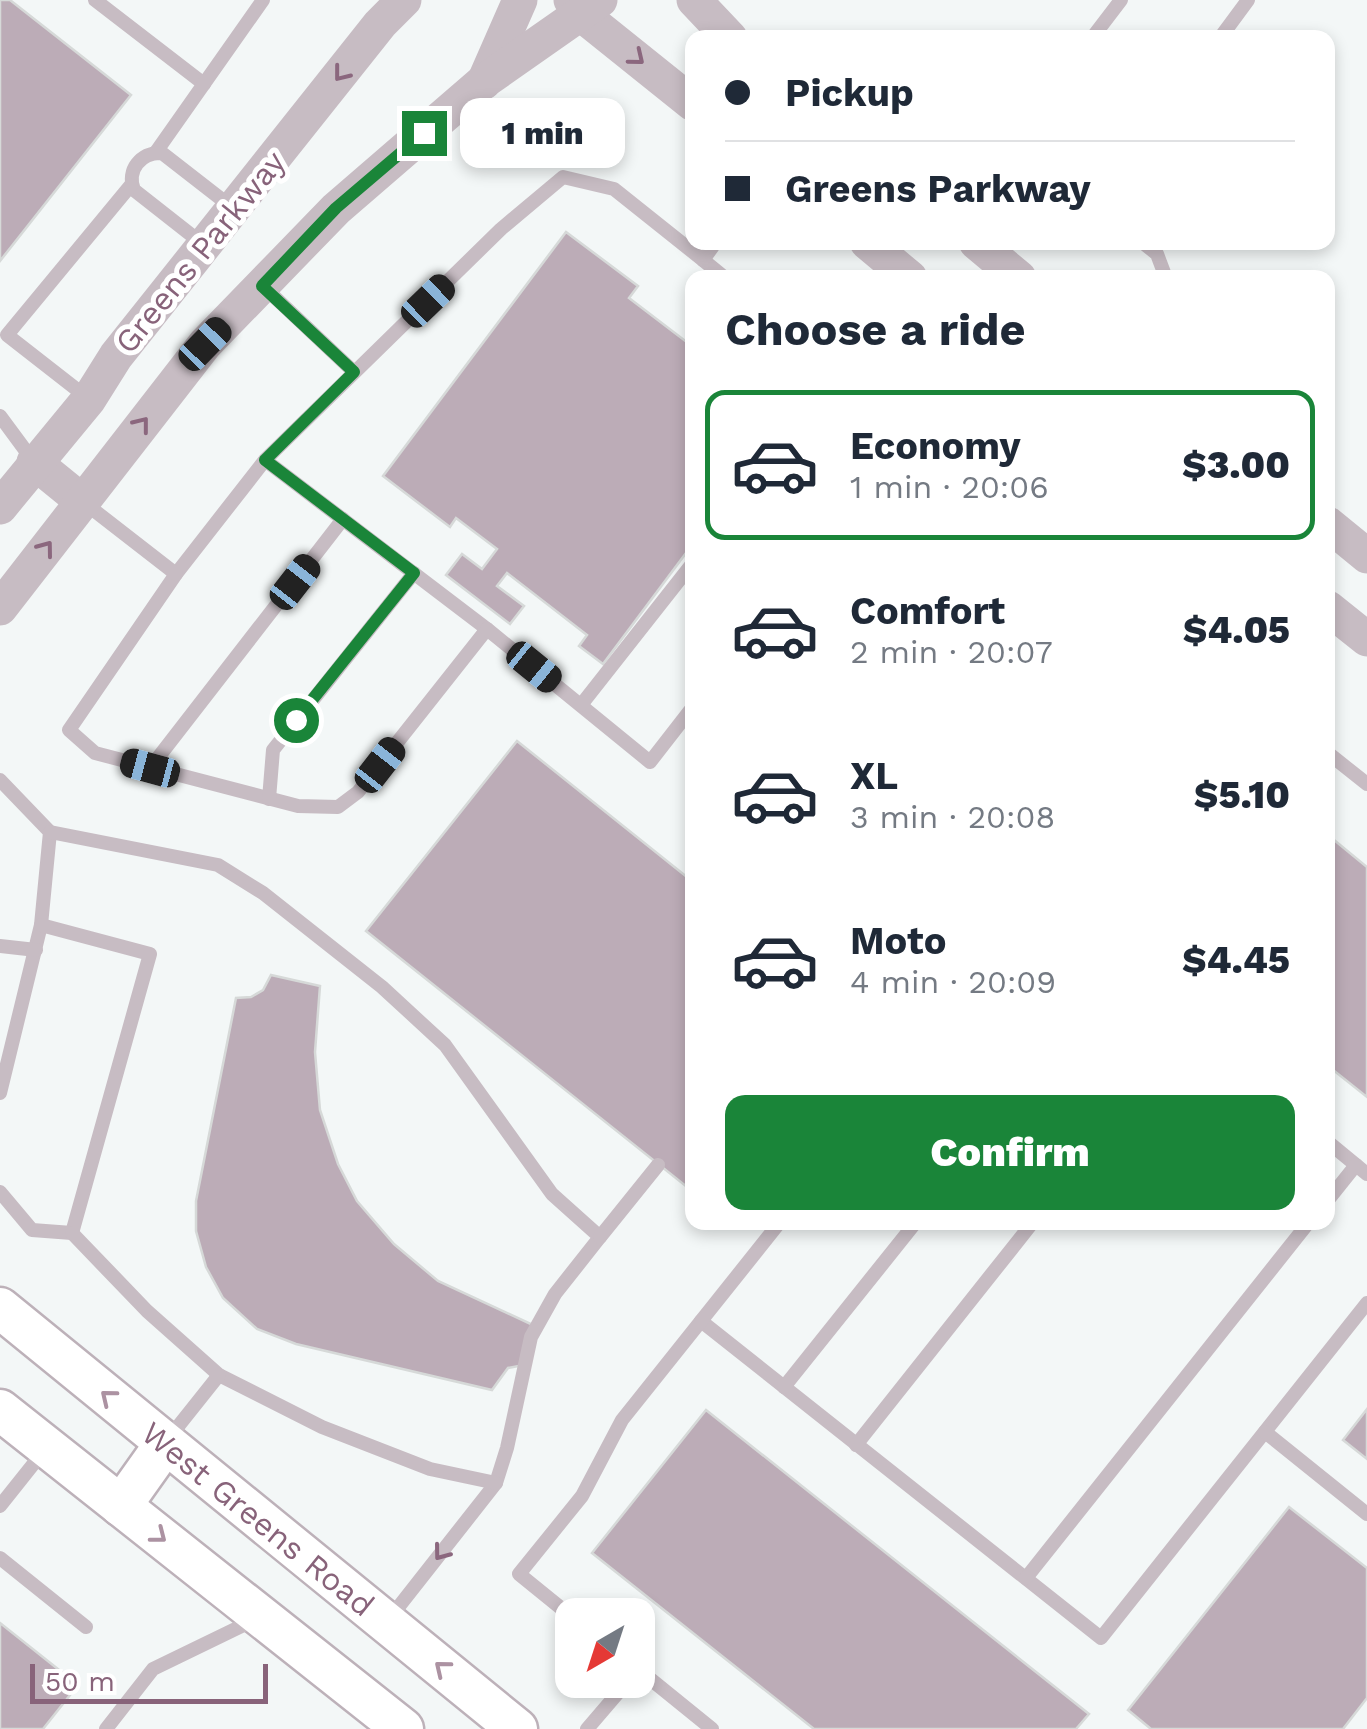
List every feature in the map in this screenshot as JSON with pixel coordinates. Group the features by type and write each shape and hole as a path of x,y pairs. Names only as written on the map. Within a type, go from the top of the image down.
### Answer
{"main road":[{"name":"West Greens Road","path":"0,1308 518,1729"},
{"path":"0,1410 403,1729"},
{"path":"121,1506 165,1444"}],"street":[{"name":"Greens Parkway","path":"0,507 380,24 404,0"},
{"path":"483,82 520,0"},
{"path":"694,0 722,30"},
{"name":"Greens Parkway","path":"0,608 205,344 336,208 483,82 584,4"},
{"path":"584,4 685,97"},
{"path":"877,250 900,270"},
{"path":"986,250 1010,270"},
{"path":"34,462 82,501"},
{"path":"1335,530 1367,556"},
{"path":"1335,614 1367,639"}],"lane":[{"path":"95,0 204,84"},
{"path":"156,152 263,0"},
{"path":"1098,30 1120,0"},
{"path":"1226,30 1248,0"},
{"path":"89,398 8,335 131,185 138,162 150,153 162,153 235,209"},
{"path":"487,629 358,792 338,807 298,806 95,753 69,730 176,574 265,460 501,229 563,178 614,189 685,246"},
{"path":"131,185 205,246"},
{"path":"690,250 715,270"},
{"path":"703,260 710,250"},
{"path":"262,286 354,372"},
{"path":"0,416 34,462"},
{"path":"265,460 487,629 650,762 685,717"},
{"path":"82,501 176,574"},
{"path":"150,768 343,519"},
{"path":"269,798 273,750 414,573"},
{"path":"581,705 685,573"},
{"path":"1335,759 1367,784"},
{"path":"0,780 50,832 218,865 263,893 382,987 445,1046 552,1194 600,1237"},
{"path":"0,1093 41,925 50,832"},
{"path":"41,925 150,954 72,1234"},
{"path":"0,946 36,950"},
{"path":"1335,1148 1361,1169 1335,1193"},
{"path":"386,1623 496,1483 531,1337 555,1294 658,1164"},
{"path":"0,1192 32,1230 72,1234 147,1311 218,1375 322,1428 430,1469 496,1483"},
{"path":"555,1603 519,1574 582,1496 622,1420 774,1230"},
{"path":"784,1387 910,1230"},
{"path":"856,1444 1027,1230"},
{"path":"1026,1578 1304,1230"},
{"path":"701,1321 1101,1638 1367,1303"},
{"path":"165,1444 218,1375"},
{"path":"1265,1432 1367,1514"},
{"path":"0,1506 47,1447"},
{"path":"0,1558 86,1628"},
{"path":"106,1729 153,1669 261,1617"},
{"path":"655,1684 712,1729"},
{"path":"587,1729 614,1698"}],"building":[{"path":"0,0 10,0 131,95 0,261"},
{"path":"566,232 638,286 629,298 685,341 685,554 603,664 579,646 587,635 507,573 497,586 524,606 510,624 446,575 462,554 482,569 497,549 456,518 450,527 383,476"},
{"path":"517,741 685,875 685,1185 366,931"},
{"path":"1335,841 1367,867 1367,1097 1335,1072"},
{"path":"271,975 320,986 315,1052 320,1110 338,1164 357,1201 394,1244 438,1281 533,1325 524,1365 508,1368 492,1390 296,1344 257,1329 223,1298 206,1267 196,1231 196,1201 236,998 251,997 263,990"},
{"path":"1367,1409 1367,1459 1343,1440"},
{"path":"706,1410 1089,1714 1076,1729 814,1729 655,1603 655,1598 649,1598 592,1553"},
{"path":"1289,1507 1367,1568 1367,1698 1343,1729 1151,1729 1128,1710"},
{"path":"0,1623 78,1685 43,1729 0,1729"}],"route":[{"path":"296,720 414,573 265,460 354,372 262,286 336,208 424,133"}]}
